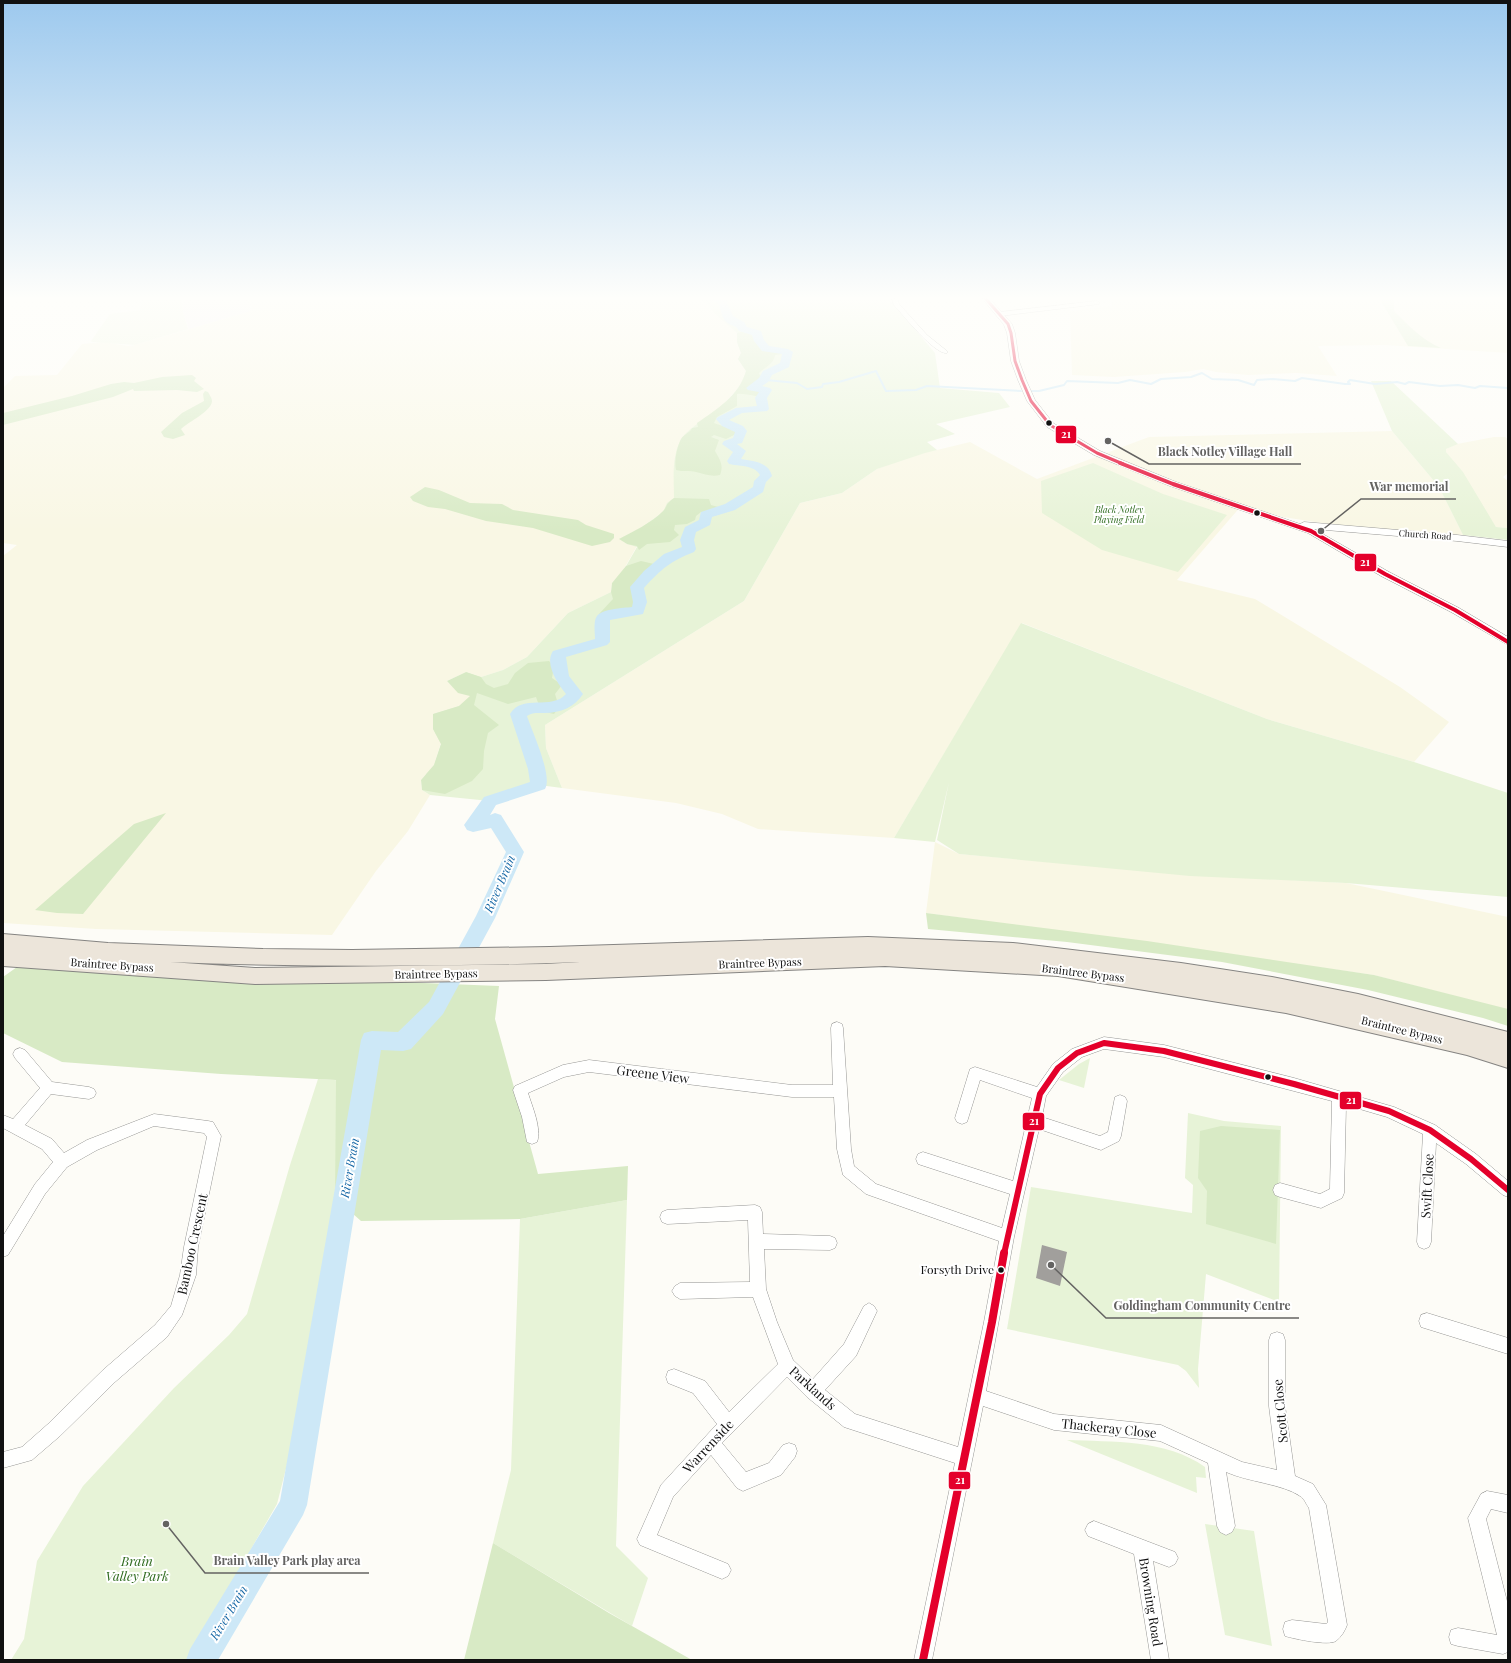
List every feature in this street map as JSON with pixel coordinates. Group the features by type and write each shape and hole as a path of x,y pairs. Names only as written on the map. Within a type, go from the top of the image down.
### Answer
{"highway":[{"name":"Braintree Bypass","path":"3,942 108,951 263,957 352,958 425,965"},
{"name":"Braintree Bypass","path":"511,964 868,945 1013,951 1182,971 1272,986 1358,1003 1508,1041"},
{"name":"Braintree Bypass","path":"3,958 256,976 425,965 884,958 1058,968 1286,1004 1467,1046 1508,1058"}],"street":[{"path":"1021,377 1031,401 1050,425 1101,455 1174,484 1292,524 1327,540 1385,574 1455,610 1508,642"},
{"name":"Church Road","path":"1292,524 1343,530 1422,534 1508,544"},
{"path":"1327,540 1343,530"},
{"path":"837,1028 844,1149 848,1170 871,1189 1007,1237"},
{"path":"923,1660 963,1456 977,1396 1007,1237 1040,1094 1058,1068 1077,1053 1104,1043 1164,1051 1284,1081 1389,1111 1430,1130 1471,1159 1508,1190"},
{"path":"20,1054 48,1088 89,1093"},
{"name":"Greene View","path":"532,1137 529,1117 520,1090 563,1071 589,1066 792,1091 840,1091"},
{"path":"962,1118 975,1073 1040,1094"},
{"path":"3,1250 40,1189 62,1162 47,1144 9,1124 48,1088"},
{"path":"1280,1190 1320,1201 1337,1193 1340,1097"},
{"path":"1035,1121 1101,1143 1114,1136 1120,1102"},
{"name":"Bamboo Crescent","path":"3,1460 26,1454 54,1430 109,1376 161,1331 177,1310 188,1275 191,1247 214,1136 208,1127 154,1120 92,1145 62,1162"},
{"name":"Swift Close","path":"1424,1242 1430,1130"},
{"path":"923,1159 1019,1190"},
{"name":"Parklands","path":"666,1217 755,1212 758,1289 769,1322 787,1366 813,1391 850,1421 963,1456"},
{"path":"756,1241 830,1243"},
{"path":"680,1291 758,1289"},
{"path":"813,1391 850,1350 869,1311"},
{"path":"1427,1321 1508,1346"},
{"name":"Scott Close","path":"1277,1340 1277,1406 1288,1481"},
{"name":"Warrenside","path":"722,1570 646,1539 667,1491 728,1424 787,1366"},
{"path":"674,1377 699,1386 728,1424"},
{"name":"Thackeray Close","path":"977,1396 1054,1422 1162,1433 1216,1460 1241,1470 1288,1481 1308,1490 1317,1505 1338,1625 1330,1634 1292,1629"},
{"path":"711,1442 743,1482 776,1469 789,1451"},
{"path":"1216,1460 1226,1526"},
{"path":"1458,1637 1503,1645 1507,1638 1477,1518 1487,1500 1508,1504"},
{"name":"Browning Road","path":"1094,1530 1142,1548 1160,1660"},
{"path":"1142,1548 1169,1558"}],"green space":[{"path":"14,377 745,377 743,383 721,407 692,428 675,465 674,498 663,512 642,527 620,539 627,544 637,546 621,574 612,583 611,592 568,613 527,657 503,670 481,677 466,672 447,681 456,690 477,693 459,706 433,714 433,729 441,743 434,765 421,780 422,790 430,795 408,831 376,871 332,935 96,929 3,923 3,556 17,545 3,543 3,388"},
{"path":"162,377 194,377 196,378 194,381 204,389 197,392 177,390 134,391 133,389 113,397 3,425 3,413 72,396 111,384 124,382 134,383"},
{"path":"744,377 938,377 940,388 999,393 1010,407 936,424 955,434 927,442 937,450 877,469 842,493 800,503 744,601 545,725 546,748 562,788 539,785 490,801 430,795 422,790 426,774 434,765 441,744 433,729 433,714 459,706 476,694 466,672 481,677 503,670 527,657 568,613 611,592 637,547 627,544 642,527 663,512 667,503 674,498 676,452 682,438 733,395"},
{"path":"744,377 760,377 761,378 750,386 768,392 765,396 737,394 737,406 717,417 714,423 738,433 726,439 714,435 711,437 719,440 715,451 720,460 720,475 717,476 694,471 676,470 676,454 682,437 692,428 698,427 697,423 733,395"},
{"path":"1371,381 1391,381 1458,444 1446,449 1446,452 1463,472 1496,527 1508,528 1508,540 1463,535 1439,487 1392,431"},
{"path":"205,391 208,392 211,397 211,405 208,409 181,429 185,435 173,439 164,437 161,432 182,413 204,401 203,394"},
{"path":"1392,431 1439,487 1463,535 1354,528 1283,517 1242,505 1177,580 1255,599 1400,687 1449,722 1414,762 1267,719 1022,623 894,838 758,829 722,814 676,803 562,788 546,748 545,725 744,601 800,503 842,493 877,469 920,451 937,450 970,442 1037,479 1149,437"},
{"path":"1494,437 1505,437 1508,439 1508,473 1503,477 1508,481 1508,528 1496,527 1446,452 1446,449 1457,444"},
{"name":"Black Notley Playing Field","path":"1093,463 1163,494 1227,515 1178,572 1102,550 1042,513 1041,481"},
{"path":"425,487 439,490 470,503 502,504 513,510 578,520 586,525 614,534 614,538 610,542 592,546 533,528 486,521 445,509 428,507 413,501 410,497"},
{"path":"674,498 709,499 711,505 722,508 718,513 701,512 696,516 695,520 687,524 675,525 674,530 679,535 670,542 647,544 639,550 637,546 627,544 619,539 642,527 658,516"},
{"path":"641,561 654,564 655,571 643,574 631,587 636,606 634,611 599,614 613,599 611,592 612,583 626,566"},
{"path":"1021,623 1267,719 1414,762 1508,793 1508,897 1346,883 1190,876 959,854 937,840 949,782 935,842 894,838"},
{"path":"549,661 554,666 552,678 562,685 555,694 559,707 554,714 541,711 536,697 508,704 477,693 474,705 499,725 488,733 484,751 483,769 472,781 445,794 422,790 421,780 434,765 441,744 433,729 433,714 459,706 470,696 458,693 447,681 466,672 481,677 486,684 494,688 508,684 515,673 528,663"},
{"path":"166,813 83,914 35,910 134,824"},
{"path":"935,842 959,854 1193,875 1346,883 1508,917 1508,1010 1374,975 926,913"},
{"path":"926,913 1147,941 1374,975 1508,1009 1508,1026 1483,1018 1368,990 1222,962 1067,942 928,929"},
{"path":"17,967 499,986 495,1019 538,1174 628,1166 627,1200 520,1219 361,1221 335,1198 336,1080 221,1074 62,1062 3,1033 3,977"},
{"path":"1090,1058 1084,1088 1059,1080 1079,1064"},
{"name":"Brain Valley Park","path":"318,1079 349,1081 338,1145 333,1236 310,1374 277,1504 187,1660 11,1660 24,1639 37,1561 83,1486 174,1388 229,1335 247,1314 290,1165"},
{"path":"1188,1113 1224,1121 1281,1126 1279,1302 1206,1274 1198,1369 1199,1388 1186,1371 1178,1365 1007,1329 1031,1187 1192,1213 1193,1185 1185,1178"},
{"path":"1221,1126 1280,1130 1276,1244 1206,1224 1207,1191 1198,1178 1200,1131"},
{"path":"627,1200 616,1546 648,1578 632,1626 493,1543 511,1470 520,1219"},
{"path":"1067,1440 1120,1442 1173,1451 1190,1458 1205,1467 1206,1478 1196,1477 1197,1493"},
{"path":"1205,1524 1254,1531 1272,1646 1225,1635"},
{"path":"493,1543 609,1613 692,1660 464,1660"}],"building":[{"path":"1042,1245 1067,1252 1060,1286 1036,1278"}],"waterway":[{"name":"River Brain","path":"201,1660 293,1505 372,1040 403,1042 436,1008 485,918 515,852 495,820 473,825 490,801 539,785 537,769 518,714 527,708 553,708 569,701 575,694 567,685 562,676 558,654 602,642 603,618 616,614 638,611 640,602 637,587 649,574 669,557 689,549 687,540 690,530 705,522 706,515 730,507 759,489 760,481 766,476 765,472 762,469 747,463 733,461 740,451 728,444 738,440 741,431 722,419 740,410 763,409 761,398 766,390 752,388 764,380 765,377"},
{"path":"766,380 797,383 807,389 822,387 823,384 839,382 857,377"},
{"path":"879,377 886,391 916,390 927,386 1021,391"},
{"path":"1032,391 1039,391 1064,385 1067,381 1118,383 1130,380 1151,384 1161,379 1192,377"},
{"path":"1208,377 1212,379 1238,380 1254,385 1257,380 1273,379 1295,381 1302,378 1345,384 1350,384 1348,382 1350,380 1375,384 1397,382 1405,384 1409,382 1440,386 1458,385 1475,388 1480,386 1508,388"}],"transit line":[{"name":"21","path":"1021,377 1031,401 1050,425 1097,453 1173,484 1311,531 1385,574 1455,610 1508,642"},
{"name":"21","path":"923,1660 992,1322 1007,1237 1040,1094 1058,1068 1077,1053 1104,1043 1164,1051 1294,1084 1389,1111 1430,1130 1471,1159 1508,1190"}],"place":[{"name":"Black Notley Village Hall","path":"1108,441"},
{"name":"War memorial","path":"1321,531"},
{"name":"Goldingham Community Centre","path":"1051,1265"},
{"name":"Forsyth Drive","path":"1001,1270"},
{"name":"Brain Valley Park play area","path":"166,1524"}]}
